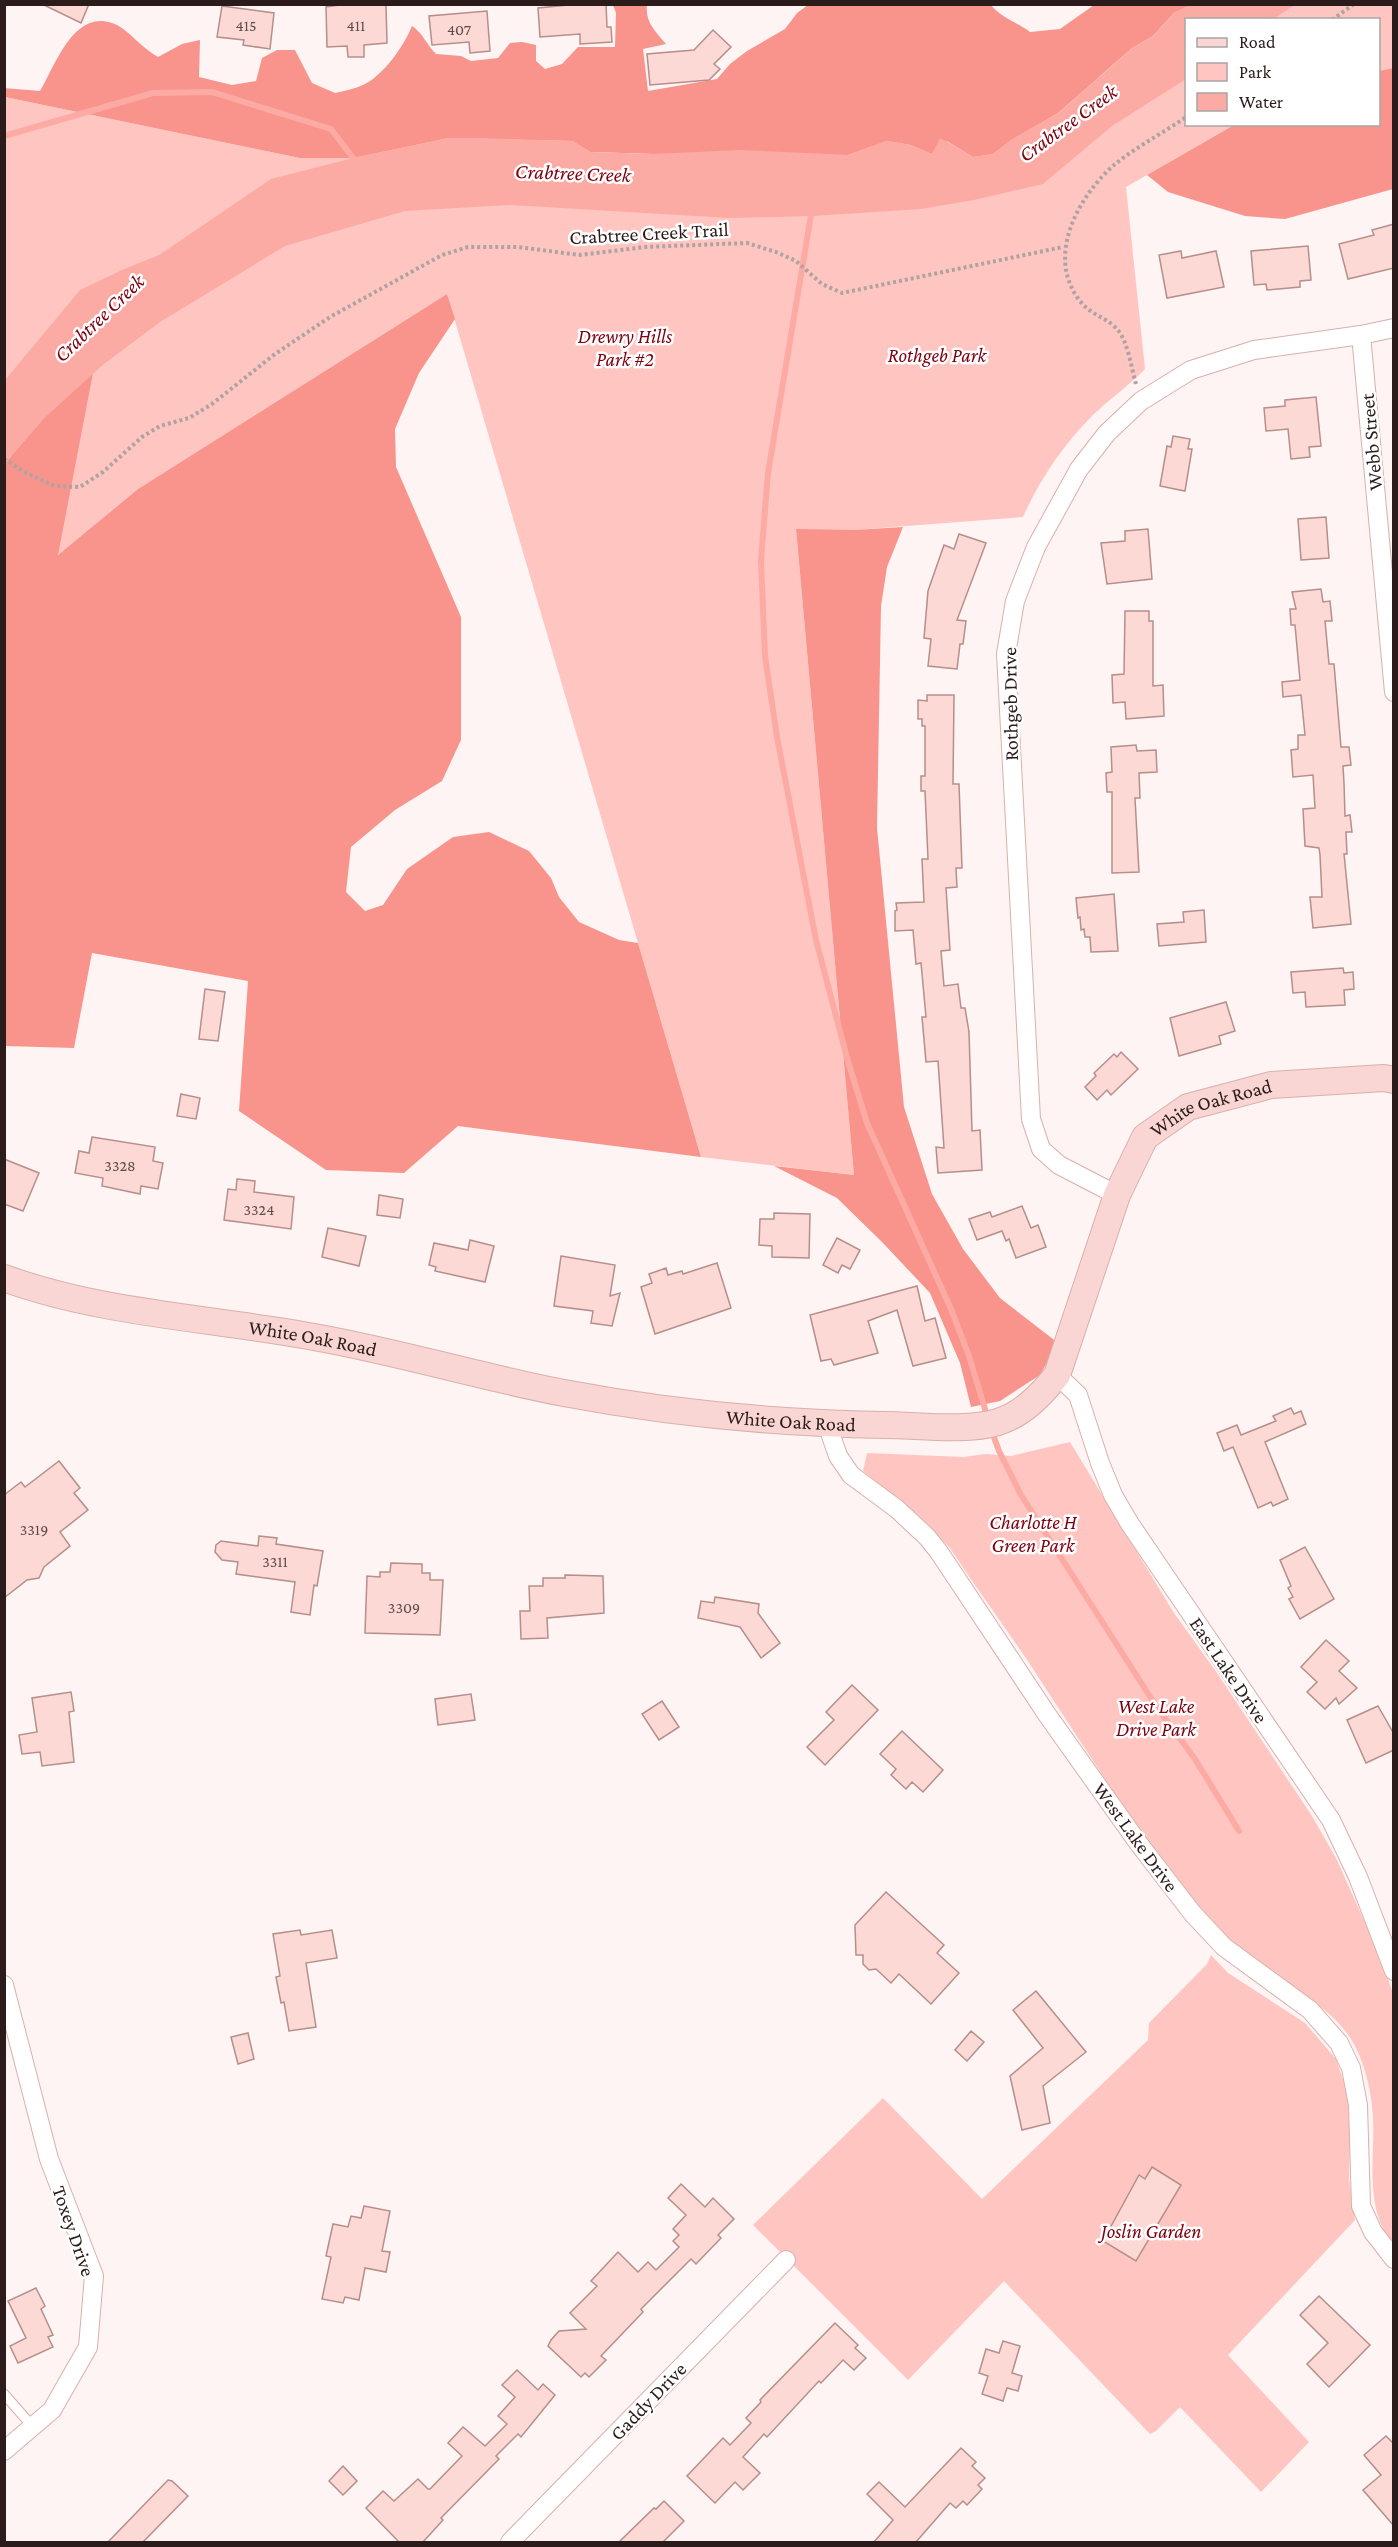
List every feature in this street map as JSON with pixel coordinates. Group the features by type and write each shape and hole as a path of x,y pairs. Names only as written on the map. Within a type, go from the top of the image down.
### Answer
{"street":[{"name":"Rothgeb Drive","path":"1117,1195 1059,1165 1041,1149 1031,1119 1006,654 1015,601 1035,547 1079,469 1107,433 1141,400 1191,370 1254,350 1394,328"},
{"name":"Webb Street","path":"1361,335 1394,692"},
{"name":"White Oak Road","path":"4,1278 61,1296 314,1336 541,1388 617,1402 663,1409 827,1424 973,1426 999,1422 1020,1411 1039,1396 1057,1375 1117,1195 1145,1137 1188,1107 1271,1085 1384,1078 1394,1080"},
{"name":"East Lake Drive","path":"1057,1375 1078,1395 1100,1463 1113,1495 1130,1524 1331,1820 1358,1877 1394,1971"},
{"name":"West Lake Drive","path":"827,1424 838,1456 851,1475 897,1509 927,1537 939,1552 1061,1734 1139,1844 1193,1914 1224,1947 1310,2010 1339,2043 1350,2068 1358,2105 1361,2206 1373,2232 1394,2259"},
{"name":"Toxey Drive","path":"4,1985 49,2159 94,2276 88,2348 52,2410 4,2451"},
{"name":"Gaddy Drive","path":"510,2542 786,2260"}],"lane":[{"path":"4,2394 33,2427"}],"path":[{"path":"1335,18 1354,4"},
{"path":"1141,400 1120,333 1107,321 1090,313 1076,296 1068,277 1064,247 1088,193 1115,165 1185,118"},
{"name":"Crabtree Creek Trail","path":"4,459 26,473 55,486 80,487 103,472 142,437 160,426 189,418 212,404 275,354 330,317 442,255 468,247 518,247 580,255 645,247 747,243 796,261 822,284 842,293 1064,247"}],"green space":[{"path":"1234,5 1393,5 1393,68 1380,71 1380,18 1238,18"},
{"name":"Drewry Hills Park #2","path":"1185,54 1185,126 1232,126 1126,187 1145,369 1099,409 1062,450 1037,489 1023,517 854,530 796,530 854,1175 701,1157 447,294 138,489 58,555 5,442 5,97 300,158 449,138 649,193"},
{"name":"West Lake Drive Park","path":"1070,1442 1174,1613 1217,1673 1312,1816 1336,1858 1379,1954 1393,1993 1393,2245 1384,2230 1374,2200 1371,2097 1363,2065 1349,2036 1324,2010 1247,1955 1205,1913 1138,1827 950,1548 919,1516 863,1471 867,1453 963,1457 986,1454 1011,1456"},
{"name":"Joslin Garden","path":"1211,1955 1228,1973 1305,2023 1336,2059 1347,2091 1350,2133 1349,2179 1355,2220 1228,2355 1309,2442 1261,2492 1180,2407 1150,2434 1004,2281 908,2380 753,2225 883,2098 982,2199 1148,2040 1149,2023 1207,1964"}],"shaded area":[{"path":"613,5 647,5 649,21 666,44 643,49 648,91 717,79 730,64 747,51 785,29 797,13 808,5 991,5 1030,32 1060,29 1094,5 1191,5 1174,13 1153,36 1131,49 1058,113 1011,140 993,154 973,157 947,141 932,154 911,145 887,141 848,155 653,154 590,152 572,141 449,138 353,158 300,158 5,97 4,88 40,91 69,40 78,30 90,23 102,21 122,28 158,57 182,44 200,40 199,77 232,85 256,81 262,58 277,50 295,50 312,83 335,93 363,85 378,75 398,51 412,26 436,54 461,56 471,61 498,58 510,43 522,42 536,45 536,61 545,69 562,64 578,47 615,47 616,13"},
{"path":"1393,68 1393,189 1285,219 1245,216 1168,192 1147,175 1232,126 1380,126 1380,71"},
{"path":"447,294 455,319 419,373 395,429 396,467 461,617 461,740 442,781 395,810 351,847 346,892 365,911 383,905 407,869 453,837 489,832 529,851 551,878 559,897 579,922 619,940 638,943 701,1157 458,1126 404,1173 326,1170 239,1111 248,981 92,953 74,1048 5,1046 5,463 44,418 93,373 58,555 138,489"},
{"path":"903,527 887,567 881,606 877,828 904,1107 932,1194 963,1249 1000,1298 1058,1343 1040,1375 1000,1401 971,1407 960,1363 930,1293 837,1198 774,1166 854,1175 796,529 854,530"}],"water":[{"name":"Crabtree Creek","path":"1191,4 1295,5 1275,18 1185,18 1185,80 1112,126 1043,184 974,200 921,209 813,216 729,218 511,205 405,211 285,246 160,322 104,364 44,418 5,463 5,380 80,290 159,255 271,179 353,158 449,138 573,141 590,152 653,154 740,150 848,155 887,141 911,145 932,154 940,138 973,157 993,154 1011,140 1059,113 1131,49 1153,36 1174,13"}],"building":[{"path":"42,4 89,4 81,23"},
{"path":"346,4 386,5 387,43 364,45 364,57 348,57 347,46 327,47 326,7"},
{"path":"606,4 607,27 611,27 612,42 580,44 580,34 540,37 538,8"},
{"path":"222,6 274,13 270,49 243,45 244,40 217,37"},
{"path":"487,11 490,51 470,53 469,42 432,45 429,16"},
{"path":"713,30 731,47 714,64 720,69 709,80 650,85 647,54 694,50"},
{"path":"1394,224 1394,268 1348,279 1339,244 1374,235 1372,230"},
{"path":"1308,246 1311,280 1300,281 1300,287 1267,290 1266,284 1254,285 1251,251"},
{"path":"1181,251 1182,258 1216,251 1224,287 1167,298 1159,255"},
{"path":"1316,397 1321,446 1309,447 1310,457 1291,459 1288,429 1266,431 1264,408 1285,406 1285,400"},
{"path":"1173,436 1190,439 1188,449 1192,449 1185,491 1160,486 1167,446 1171,447"},
{"path":"1326,517 1329,558 1301,560 1298,519"},
{"path":"1148,529 1152,579 1107,584 1101,543 1125,541 1125,531"},
{"path":"959,534 986,543 957,620 966,621 963,644 960,644 957,669 928,666 931,639 924,638 928,591 944,545 954,549"},
{"path":"1321,589 1323,602 1330,601 1332,621 1325,621 1329,664 1334,664 1341,747 1349,747 1351,765 1343,766 1345,816 1350,815 1352,832 1346,832 1347,854 1344,854 1351,924 1313,928 1310,897 1322,897 1320,855 1319,848 1305,846 1303,809 1315,808 1313,775 1293,777 1291,750 1298,749 1298,735 1305,735 1301,695 1283,697 1282,682 1300,680 1295,625 1291,625 1290,609 1296,609 1292,592"},
{"path":"1125,611 1149,611 1149,621 1153,621 1153,686 1163,685 1164,716 1126,719 1125,702 1113,703 1112,675 1124,674"},
{"path":"927,695 954,695 953,784 959,784 962,868 956,868 957,887 946,888 950,950 941,951 944,986 958,984 961,1008 965,1008 969,1032 972,1131 980,1130 982,1170 938,1173 936,1147 944,1148 938,1061 926,1062 922,1017 926,1017 921,963 916,964 913,930 895,931 896,903 924,902 922,859 928,859 925,791 921,791 921,776 925,776 925,726 922,726 922,719 918,719 918,700 927,701"},
{"path":"1136,745 1137,751 1156,750 1157,772 1139,773 1140,798 1135,798 1139,872 1112,873 1112,792 1107,792 1106,773 1112,772 1111,747"},
{"path":"1114,894 1118,951 1091,952 1090,937 1085,937 1084,929 1081,930 1076,898"},
{"path":"1204,910 1206,942 1159,946 1157,924 1184,922 1183,912"},
{"path":"1343,968 1344,973 1353,972 1354,989 1344,990 1345,1005 1306,1007 1305,992 1293,993 1291,972"},
{"path":"205,989 225,992 218,1041 199,1039"},
{"path":"1226,1002 1235,1031 1219,1036 1221,1044 1179,1056 1170,1018"},
{"path":"1121,1052 1138,1069 1111,1095 1107,1090 1097,1100 1085,1087 1096,1076 1094,1073 1114,1054 1117,1057"},
{"path":"181,1094 200,1098 196,1119 177,1116"},
{"path":"92,1137 155,1147 153,1161 163,1163 158,1189 141,1186 140,1194 102,1186 103,1178 75,1173 79,1151 89,1153"},
{"path":"4,1159 39,1173 23,1211 4,1204"},
{"path":"237,1179 255,1181 254,1192 294,1197 291,1229 224,1220 228,1189 236,1190"},
{"path":"379,1195 403,1199 400,1218 377,1215"},
{"path":"1022,1206 1031,1228 1038,1225 1046,1247 1016,1258 1009,1239 1006,1241 1002,1231 977,1240 969,1219 990,1212 992,1217"},
{"path":"774,1213 810,1214 809,1258 772,1257 772,1246 759,1245 760,1219 774,1219"},
{"path":"328,1228 366,1236 359,1266 322,1257"},
{"path":"837,1238 860,1250 850,1269 842,1265 838,1273 823,1265"},
{"path":"470,1240 494,1246 485,1282 435,1271 436,1267 429,1265 434,1243 468,1250"},
{"path":"561,1256 615,1265 610,1296 620,1293 612,1326 591,1323 593,1311 554,1306"},
{"path":"717,1263 731,1308 655,1334 641,1287 652,1283 649,1274 666,1268 668,1275 682,1271 683,1274"},
{"path":"917,1286 925,1321 935,1318 946,1358 913,1366 897,1310 868,1321 878,1353 834,1365 831,1359 821,1361 810,1315"},
{"path":"1291,1408 1294,1414 1301,1411 1306,1424 1265,1442 1288,1499 1273,1506 1271,1502 1258,1508 1233,1447 1224,1451 1217,1433 1237,1425 1241,1435 1276,1421 1273,1416"},
{"path":"59,1461 80,1488 74,1493 88,1510 60,1532 70,1546 44,1567 39,1578 27,1580 4,1598 4,1495 21,1482 25,1487"},
{"path":"259,1536 277,1538 276,1544 323,1551 317,1586 314,1585 310,1615 291,1612 295,1582 236,1574 238,1562 222,1560 215,1552 216,1545 221,1541 258,1546"},
{"path":"1305,1547 1334,1599 1300,1619 1289,1599 1293,1597 1288,1588 1291,1586 1280,1560"},
{"path":"391,1563 422,1564 422,1573 430,1573 430,1580 443,1580 440,1635 365,1633 367,1576 380,1577 380,1572 390,1572"},
{"path":"565,1575 603,1576 604,1613 547,1618 548,1638 521,1639 520,1611 530,1611 529,1586 543,1586 543,1578 565,1578"},
{"path":"715,1597 759,1604 758,1613 780,1643 761,1658 740,1627 698,1618 701,1601 714,1603"},
{"path":"1326,1640 1349,1661 1339,1671 1357,1688 1339,1704 1336,1698 1325,1709 1307,1692 1317,1682 1301,1667"},
{"path":"852,1685 878,1710 825,1765 807,1747 834,1720 826,1712"},
{"path":"71,1692 74,1711 69,1712 74,1762 42,1766 40,1752 22,1754 19,1735 37,1732 32,1698"},
{"path":"471,1694 475,1720 438,1725 435,1699"},
{"path":"662,1701 679,1727 659,1740 642,1714"},
{"path":"1378,1706 1394,1734 1394,1750 1366,1763 1347,1720"},
{"path":"902,1731 943,1770 923,1792 912,1782 906,1789 891,1775 896,1769 880,1754"},
{"path":"886,1892 944,1945 937,1953 959,1973 931,2004 899,1974 891,1983 876,1969 869,1970 863,1964 863,1955 856,1955 855,1925"},
{"path":"300,1930 301,1935 332,1930 337,1958 306,1963 316,2027 289,2031 284,2002 281,2003 276,1977 280,1976 273,1934"},
{"path":"1036,1991 1086,2052 1043,2086 1050,2123 1022,2130 1010,2076 1043,2048 1013,2010"},
{"path":"971,2031 984,2042 967,2061 955,2050"},
{"path":"248,2033 254,2059 238,2064 231,2037"},
{"path":"1152,2167 1181,2185 1136,2261 1103,2241 1139,2175 1145,2179"},
{"path":"681,2184 705,2207 713,2198 734,2219 718,2235 721,2238 696,2264 691,2259 641,2309 643,2312 601,2356 606,2360 589,2377 585,2373 581,2377 548,2346 551,2340 559,2331 586,2329 570,2313 597,2286 591,2281 618,2252 638,2272 648,2262 656,2270 679,2247 673,2241 679,2235 673,2229 686,2215 668,2198"},
{"path":"364,2206 390,2211 382,2251 390,2252 386,2272 365,2268 359,2300 345,2297 343,2303 322,2299 331,2257 326,2256 333,2224 348,2227 351,2216 361,2218"},
{"path":"36,2288 45,2306 41,2309 53,2335 48,2337 53,2347 18,2363 10,2346 26,2338 8,2301"},
{"path":"1319,2296 1370,2345 1329,2387 1307,2364 1328,2343 1300,2315"},
{"path":"835,2323 858,2345 855,2348 866,2358 854,2370 843,2360 821,2383 819,2381 767,2437 764,2434 743,2457 760,2473 743,2490 735,2482 715,2503 687,2476 723,2438 730,2445 751,2423 746,2418 761,2402 760,2400"},
{"path":"1003,2341 1020,2346 1012,2373 1022,2376 1018,2391 1007,2388 1003,2401 982,2394 988,2376 979,2373 986,2349 999,2353"},
{"path":"517,2370 538,2390 543,2384 555,2395 521,2437 518,2434 496,2456 499,2459 441,2518 443,2520 423,2542 399,2542 366,2508 383,2491 394,2501 418,2479 430,2489 462,2456 448,2443 463,2427 485,2446 507,2424 498,2416 515,2397 502,2385"},
{"path":"1386,2436 1394,2444 1394,2526 1363,2490 1381,2475 1364,2455"},
{"path":"961,2448 976,2462 972,2466 985,2478 978,2485 982,2489 967,2505 963,2501 956,2508 950,2503 916,2542 874,2542 893,2520 867,2494 879,2482 905,2507"},
{"path":"343,2466 357,2481 343,2495 329,2481"},
{"path":"168,2480 188,2496 143,2542 108,2542"},
{"path":"664,2501 684,2521 663,2542 619,2542 654,2508 656,2509"}],"waterway":[{"path":"4,136 153,93 212,92 331,129 353,158 358,161"},
{"path":"816,212 811,215 768,473 761,560 765,656 777,737 816,940 847,1058 867,1123 951,1309 969,1356 988,1419"},
{"path":"991,1429 999,1451 1021,1495 1158,1709 1195,1759 1239,1831"}],"park label":[{"name":"Rothgeb Park","path":"937,355"},
{"name":"Charlotte H Green Park","path":"1033,1534"}]}
